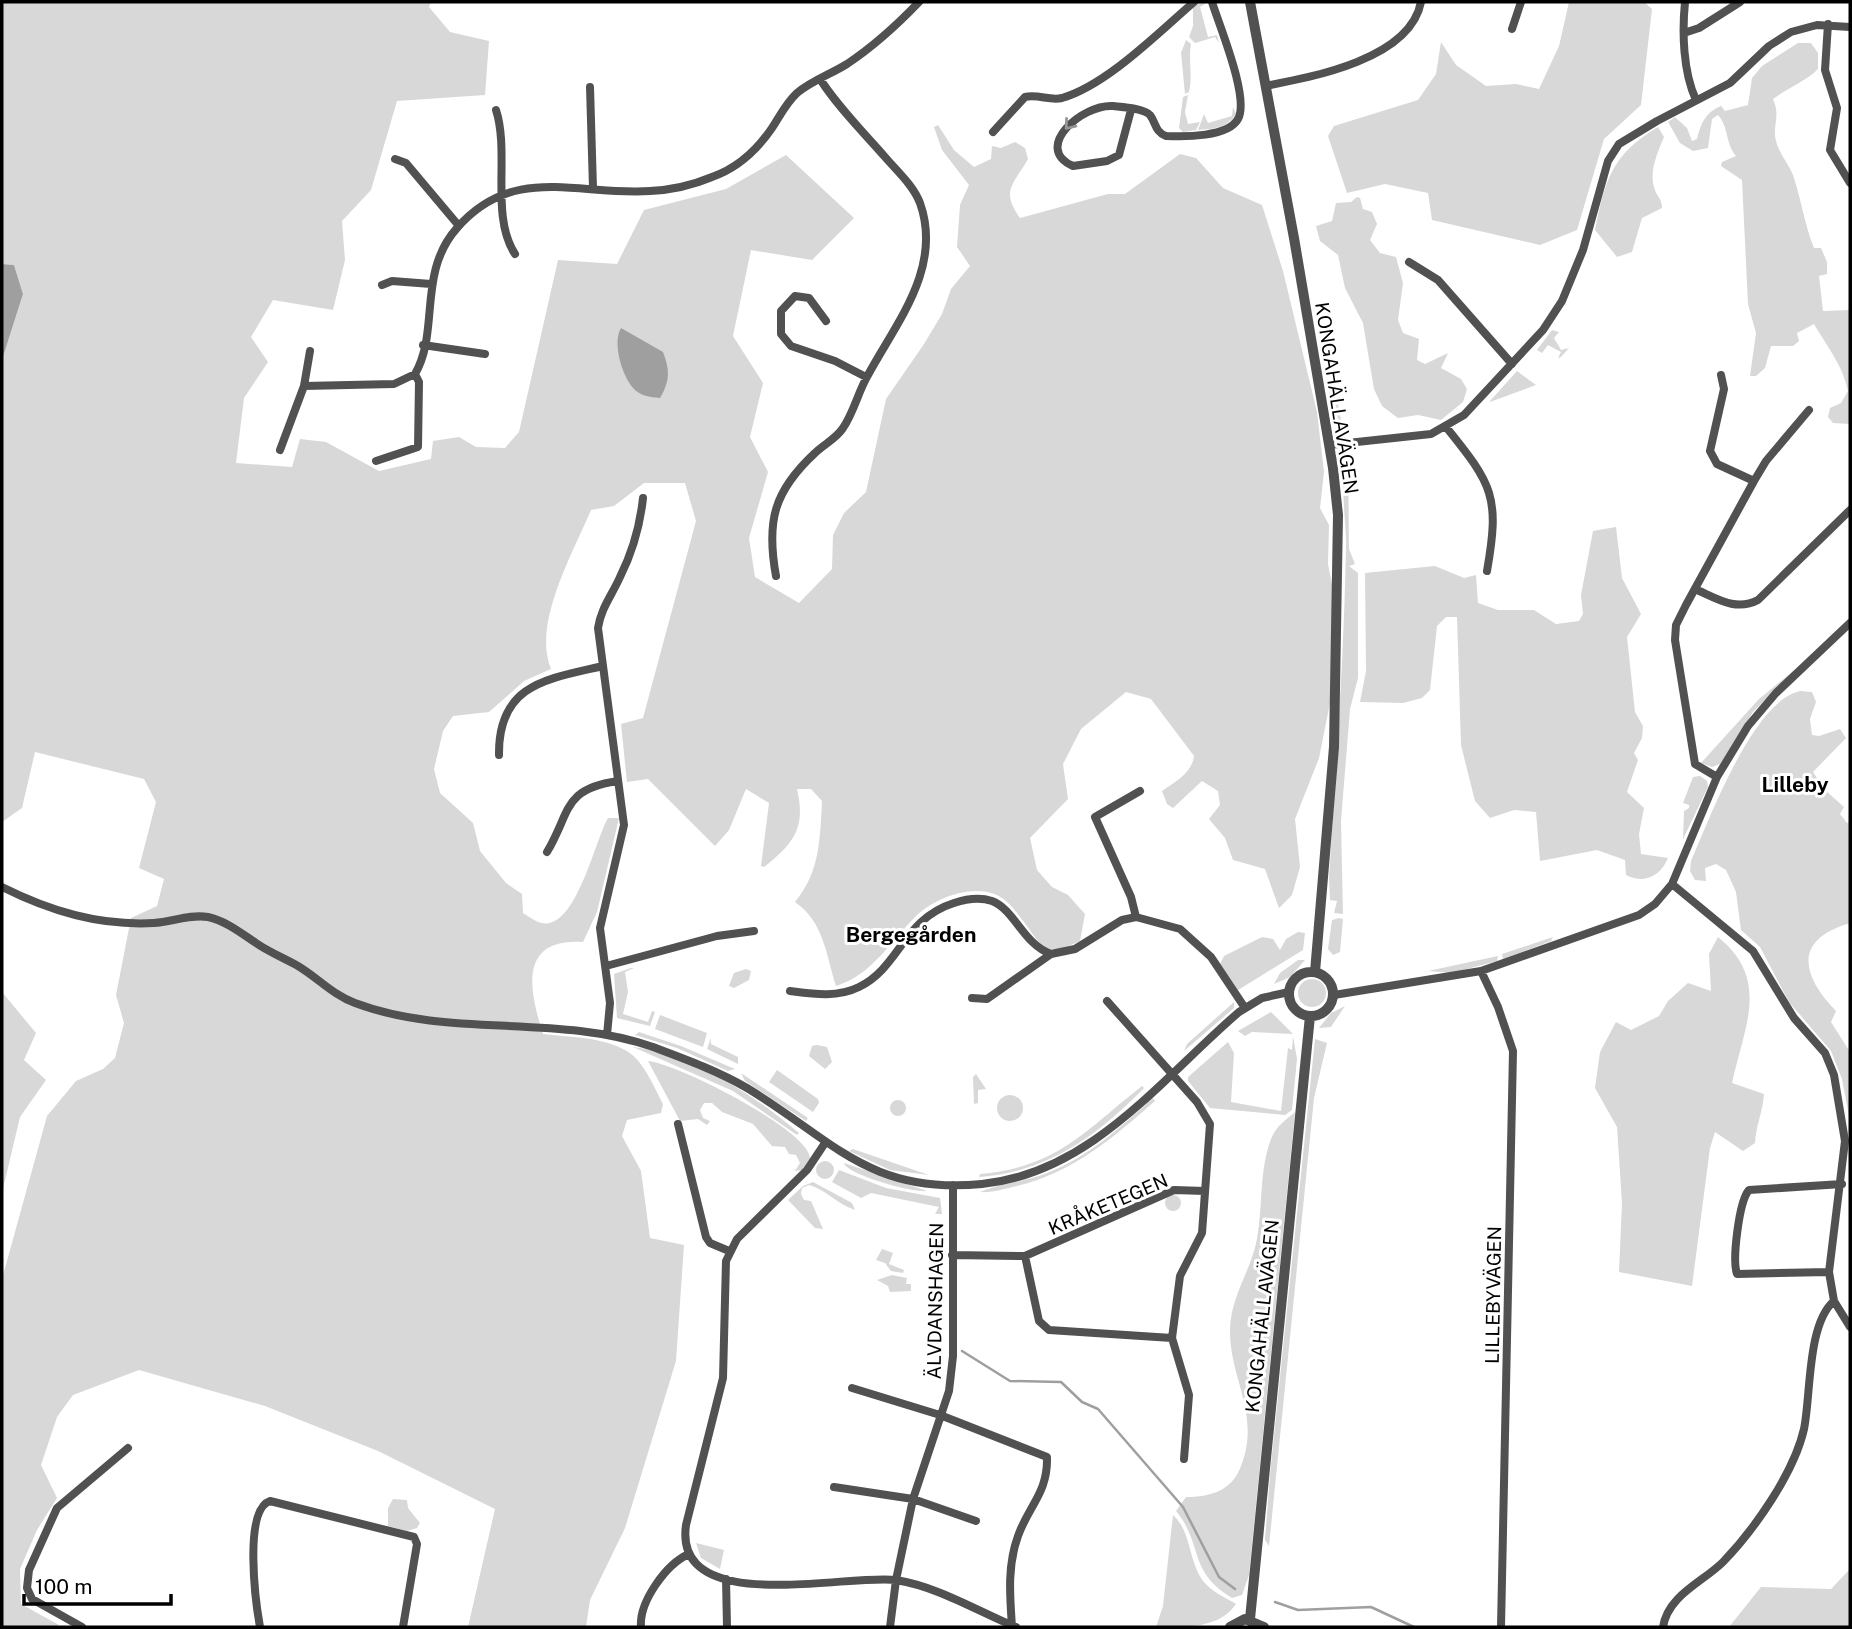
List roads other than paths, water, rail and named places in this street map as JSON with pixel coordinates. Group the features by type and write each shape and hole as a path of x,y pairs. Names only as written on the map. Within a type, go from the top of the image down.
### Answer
{"street":[{"path":"376,461 418,447 419,382 415,373 424,345 431,284 442,250 459,226 482,206 514,190 555,185 653,191 697,183 722,174 754,151 796,94 871,47 919,2"},
{"path":"993,132 1025,97 1061,98 1092,83 1152,41 1194,2"},
{"path":"1131,110 1121,154 1094,163 1073,166 1067,163 1058,149 1059,143 1074,118 1100,107 1131,110 1148,113 1157,130 1166,136 1222,131 1238,120 1241,107 1238,87 1212,2"},
{"name":"KONGAHÄLLAVÄGEN","path":"1250,2 1329,445 1338,515 1336,694 1315,972"},
{"path":"1265,86 1369,58 1411,22 1419,12 1421,2"},
{"path":"1512,29 1521,2"},
{"path":"1685,2 1684,33 1691,88 1696,100"},
{"path":"1684,33 1699,28 1741,2"},
{"path":"1828,24 1825,71 1837,108 1830,150 1850,183"},
{"path":"1329,445 1431,434 1464,415 1543,330 1562,301 1583,250 1613,151 1633,134 1730,83 1778,40 1808,26 1828,24 1850,27"},
{"path":"776,576 770,535 773,513 780,495 802,465 843,430 866,377 909,308 921,278 925,234 923,215 915,192 820,79"},
{"path":"590,87 593,105 593,188"},
{"path":"496,110 501,125 502,195 509,246 515,254"},
{"path":"395,159 406,163 459,226"},
{"path":"1409,262 1438,281 1513,364"},
{"path":"382,285 392,281 431,284"},
{"path":"826,321 809,298 795,296 784,306 780,316 781,334 791,346 835,360 866,377"},
{"path":"424,345 485,354"},
{"path":"280,450 304,386 310,351"},
{"path":"304,386 394,384 415,373"},
{"path":"1721,375 1724,389 1710,451 1717,464 1754,481"},
{"path":"1717,778 1695,764 1675,640 1676,625 1766,461 1810,410"},
{"path":"1446,427 1486,482 1494,526 1487,571"},
{"path":"607,1035 610,1003 600,928 624,825 598,628 600,615 620,579 636,539 643,498"},
{"path":"1695,589 1734,606 1750,605 1850,510"},
{"path":"1334,995 1481,971 1639,915 1656,904 1672,884 1717,778 1758,713 1850,623"},
{"path":"499,755 499,737 511,706 522,693 540,681 603,666"},
{"path":"547,852 574,797 591,786 618,781"},
{"path":"1136,917 1131,897 1095,817 1140,791"},
{"path":"1672,884 1753,951 1794,1018 1825,1053 1834,1075 1848,1141 1829,1272 1834,1301 1850,1327"},
{"path":"2,887 57,912 102,921 155,923 196,916 217,920 297,966 333,993 371,1009 437,1023 541,1026 607,1035 650,1046 733,1080 850,1159 883,1173 914,1181 953,1185 1019,1177 1060,1161 1108,1131 1245,1008 1262,998 1289,992"},
{"path":"790,991 836,994 859,987 872,978 928,913 963,900 994,902 1030,941 1051,954 1075,950 1122,920 1136,917 1180,929 1211,957 1245,1008"},
{"path":"606,966 717,936 754,931"},
{"path":"972,998 987,999 1046,961 1051,954"},
{"name":"LILLEBYVÄGEN","path":"1481,971 1498,1007 1513,1051 1501,1627"},
{"path":"1315,972 1329,980 1334,995 1326,1010 1310,1016 1295,1009 1289,992 1296,978 1315,972"},
{"path":"1107,1001 1205,1111 1210,1124 1202,1233 1180,1276 1172,1338 1189,1395 1184,1459"},
{"name":"KONGAHÄLLAVÄGEN","path":"1250,1619 1310,1016"},
{"path":"678,1124 706,1237 710,1243 729,1251"},
{"path":"825,1143 807,1170 737,1239 729,1251 726,1261 723,1378 686,1525 685,1536 689,1553 704,1568 726,1579 762,1586 895,1580 954,1598 1013,1627 1010,1575 1017,1540 1048,1478 1047,1457 940,1415 852,1388"},
{"path":"1829,1272 1737,1274 1735,1262 1742,1202 1749,1190 1842,1184"},
{"name":"ÄLVDANSHAGEN","path":"890,1627 895,1580 913,1499 949,1391 953,1356 953,1185"},
{"name":"KRÅKETEGEN","path":"952,1255 1025,1256 1174,1190 1205,1191"},
{"path":"1025,1256 1039,1321 1049,1330 1172,1338"},
{"path":"1662,1627 1678,1599 1724,1561 1756,1522 1784,1475 1804,1430 1819,1324 1834,1301"},
{"path":"82,1627 32,1599 27,1588 29,1570 57,1508 128,1448"},
{"path":"834,1487 913,1499 976,1521"},
{"path":"260,1627 254,1597 253,1549 261,1509 270,1500 414,1537 417,1544 403,1627"},
{"path":"641,1627 641,1613 656,1587 673,1562 689,1553"},
{"path":"726,1579 727,1627"},
{"path":"1230,1627 1236,1622 1250,1619 1264,1627"}],"waterway":[{"path":"962,1351 1010,1381 1061,1382 1082,1402 1098,1409 1183,1507 1219,1577 1235,1589"},
{"path":"1275,1602 1298,1610 1371,1607 1414,1627"}],"district":[{"name":"Lilleby","path":"1795,785"},
{"name":"Bergegården","path":"911,935"}]}
